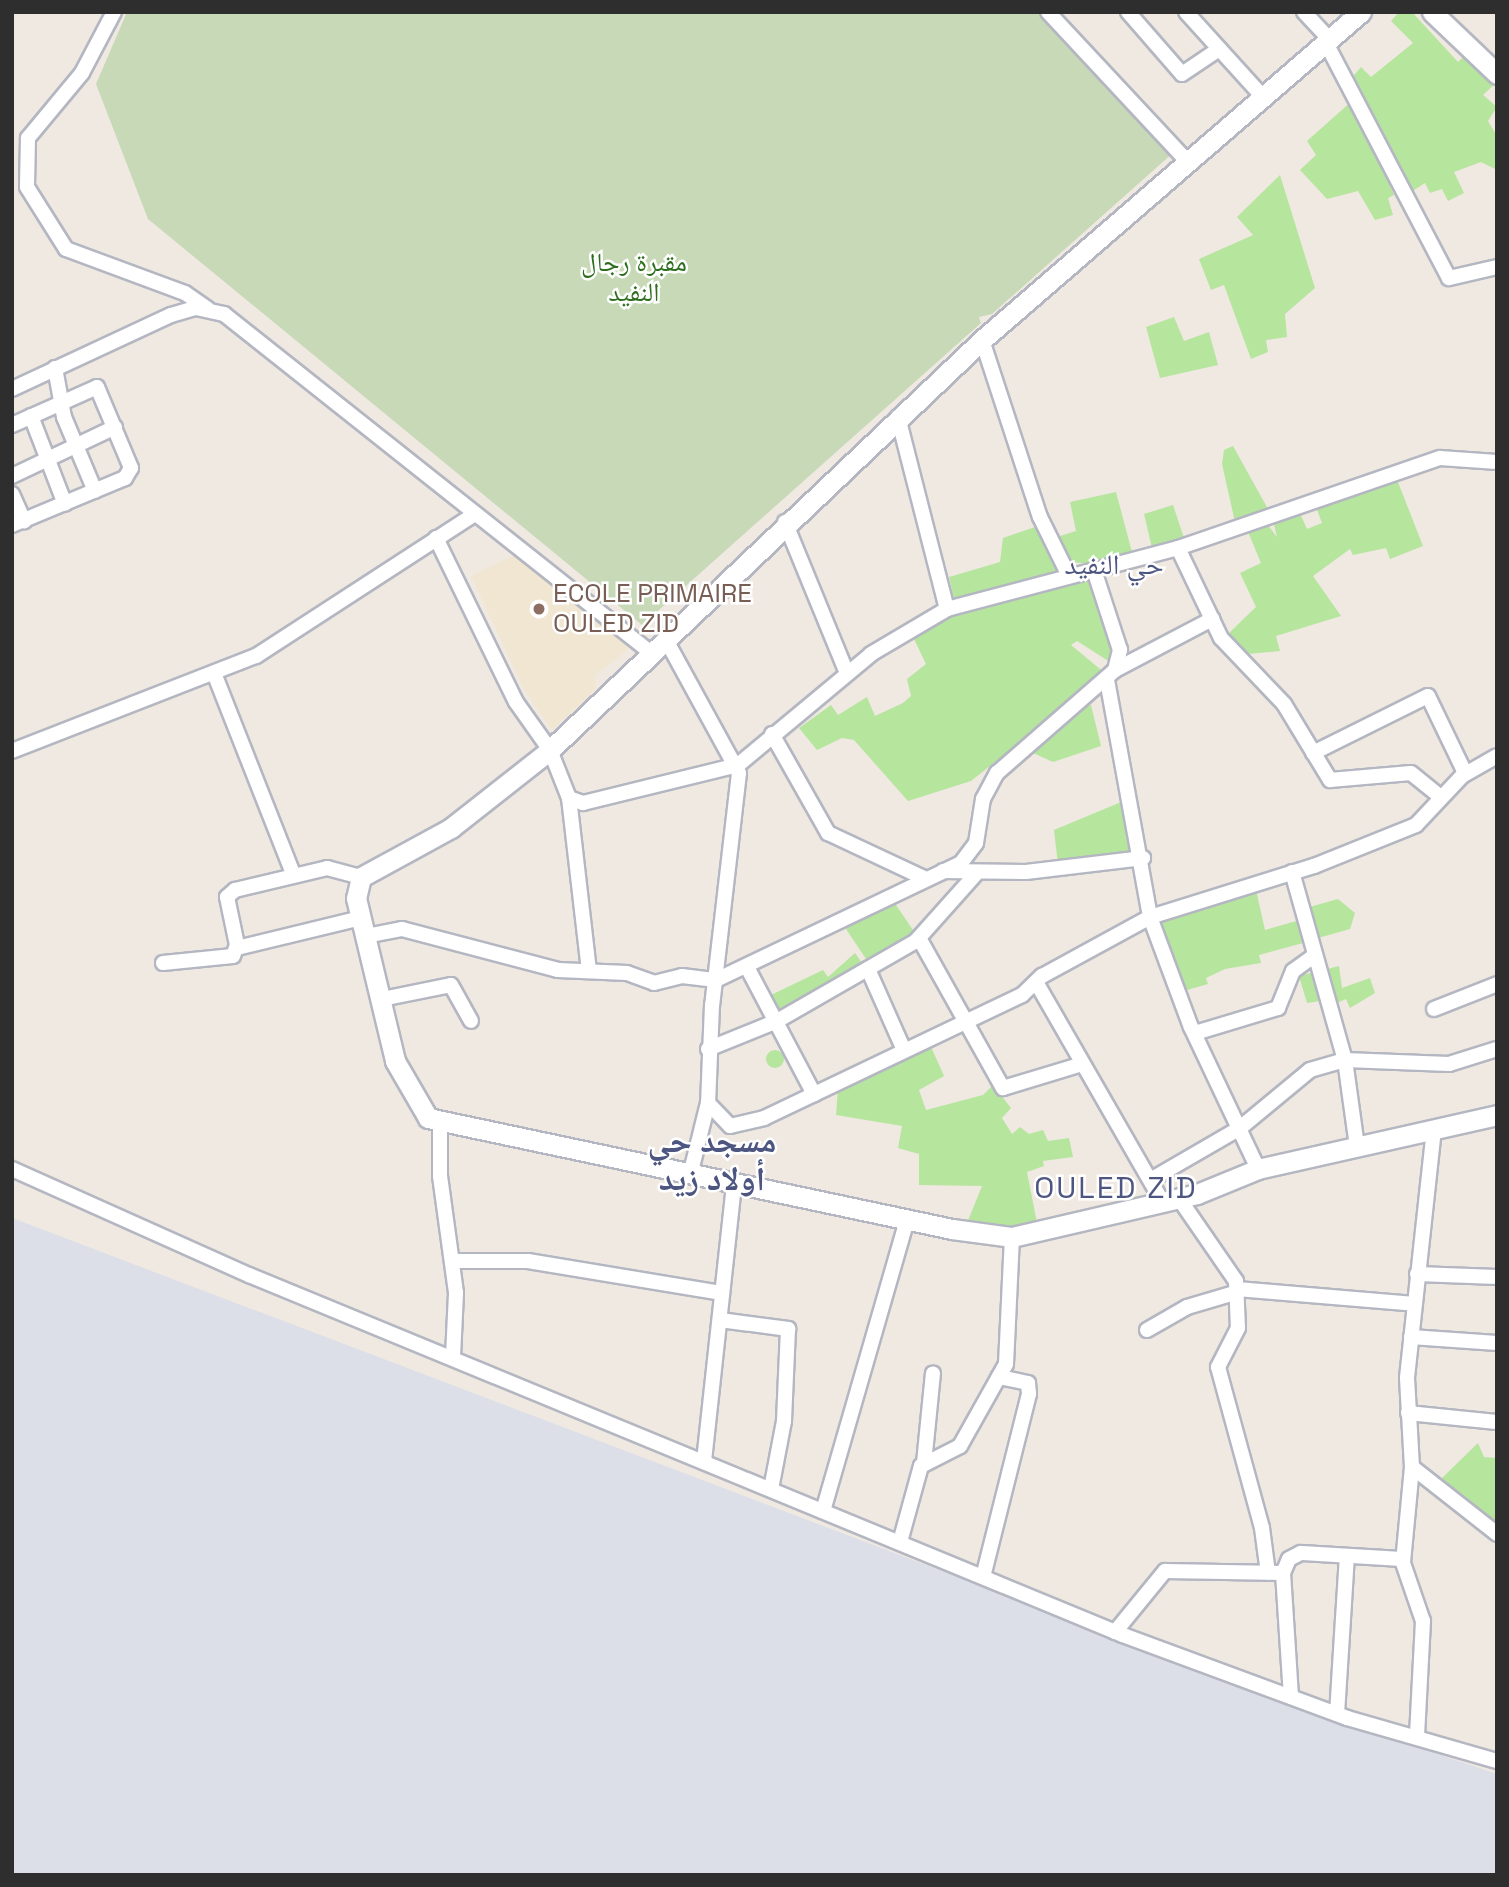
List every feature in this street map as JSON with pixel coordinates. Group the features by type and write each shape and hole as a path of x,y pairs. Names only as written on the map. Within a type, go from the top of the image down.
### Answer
{"street":[{"path":"114,12 82,73 28,138 27,187 66,249 186,293 208,309 242,325 650,652"},
{"path":"1048,12 1189,163"},
{"path":"1128,12 1182,74 1219,49"},
{"path":"1186,12 1264,98"},
{"path":"1304,12 1328,42 1448,278 1497,267"},
{"path":"1361,12 982,340 785,522 551,750 451,828 361,877 356,888 363,927 407,1090 440,1124 907,1220 1012,1237 1170,1198 1258,1169 1497,1115"},
{"path":"1438,14 1497,74"},
{"path":"12,389 171,315 208,309"},
{"path":"982,340 1040,517 1069,576"},
{"path":"55,368 75,446 95,491"},
{"path":"12,425 64,400 99,388 115,427 129,474 18,523 12,494"},
{"path":"31,416 65,504"},
{"path":"898,417 947,609"},
{"path":"12,476 115,427"},
{"path":"569,798 595,800 738,765 847,673 947,609 1178,548 1440,458 1496,461"},
{"path":"12,751 214,673 276,644 475,514"},
{"path":"785,522 847,673"},
{"path":"436,538 516,702 551,750 569,798 589,971"},
{"path":"1178,548 1212,619 1234,657 1284,704 1312,753 1334,782 1411,773 1439,796"},
{"path":"1094,570 1120,650 1111,675 1143,858 1150,916 1195,1033 1258,1169"},
{"path":"163,963 227,959 237,948 363,927 402,929 545,967 589,971 654,983 682,976 716,980 943,871 973,850 983,799 996,773 1111,675 1212,619"},
{"path":"665,638 738,765 708,1049 708,1103 690,1175"},
{"path":"214,673 293,874"},
{"path":"1312,753 1428,696 1465,774"},
{"path":"772,734 828,833 926,879"},
{"path":"708,1103 737,1128 814,1094 903,1048 1023,995 1036,982 1150,916 1292,873 1416,825 1439,796 1465,774 1497,756"},
{"path":"943,871 976,874 1143,858"},
{"path":"237,948 230,893 293,874 341,867 361,877"},
{"path":"1292,873 1311,958 1345,1060 1357,1146"},
{"path":"708,1049 776,1021 919,938 976,874"},
{"path":"919,938 1007,1090 1079,1065"},
{"path":"1195,1033 1278,1008 1293,971 1311,958"},
{"path":"747,967 814,1094"},
{"path":"868,969 903,1048"},
{"path":"1036,982 1079,1065 1152,1179 1170,1198 1238,1291 1238,1328 1219,1367 1262,1528 1268,1573"},
{"path":"1434,1009 1497,984"},
{"path":"382,999 451,985 471,1021"},
{"path":"1152,1179 1240,1128 1304,1073 1345,1060 1449,1064 1497,1049"},
{"path":"440,1124 440,1176 453,1261 453,1356"},
{"path":"1417,1736 1423,1621 1403,1559 1412,1467 1408,1413 1411,1338 1434,1129"},
{"path":"12,1169 249,1275 453,1356 1115,1632 1337,1714 1496,1759"},
{"path":"704,1461 734,1184"},
{"path":"823,1510 907,1220"},
{"path":"924,1463 960,1447 1006,1364 1014,1299 1012,1237"},
{"path":"453,1261 528,1261 722,1293"},
{"path":"1417,1274 1497,1277"},
{"path":"1147,1330 1187,1307 1238,1291 1414,1304"},
{"path":"720,1320 788,1329 784,1420 771,1489"},
{"path":"1411,1338 1497,1343"},
{"path":"900,1542 924,1463 933,1373"},
{"path":"983,1577 1029,1394 1028,1384 999,1377"},
{"path":"1408,1413 1497,1422"},
{"path":"1412,1467 1497,1534"},
{"path":"1291,1697 1283,1573 1294,1555 1403,1559"},
{"path":"1337,1714 1347,1556"},
{"path":"1115,1632 1165,1571 1283,1573"}],"shaded area":[{"name":"ECOLE PRIMAIRE OULED ZID","path":"521,552 633,645 596,675 595,690 552,730 525,691 471,576"},
{"path":"12,1218 1308,1710 1497,1774 1497,1875 12,1875"}],"green space":[{"name":"مقبرة رجال النفيد","path":"127,12 1043,12 1174,152 992,314 979,317 981,323 642,625 148,219 96,84"},
{"path":"1399,12 1412,12 1458,62 1471,50 1497,82 1483,95 1497,107 1488,121 1497,136 1497,170 1481,162 1454,172 1464,193 1448,201 1442,189 1430,193 1425,183 1408,194 1357,96 1361,93 1349,81 1361,67 1371,77 1413,43 1391,21"},
{"path":"1352,101 1394,195 1388,198 1393,215 1375,220 1358,191 1327,199 1300,170 1316,155 1307,141"},
{"path":"1280,175 1315,288 1285,314 1287,337 1266,340 1268,352 1251,359 1224,285 1211,290 1199,259 1253,235 1237,217"},
{"path":"1174,317 1184,341 1209,332 1218,365 1160,378 1146,327"},
{"path":"1233,446 1268,509 1235,522 1222,464 1224,450"},
{"path":"1396,477 1423,546 1390,559 1386,548 1353,555 1350,549 1313,576 1341,616 1276,636 1280,651 1247,654 1228,643 1230,632 1256,607 1240,573 1261,563 1246,527 1264,520 1277,537 1273,520 1298,509 1307,529 1322,523 1314,502"},
{"path":"1116,492 1132,552 1091,564 1072,562 1057,537 1076,531 1070,502"},
{"path":"1173,505 1184,538 1152,548 1144,514"},
{"path":"1038,526 1062,571 955,603 949,577 1000,562 1003,538"},
{"path":"1091,576 1105,585 1115,605 1119,637 1110,662 1077,641 1071,645 1106,674 971,781 908,801 854,740 842,738 817,750 799,728 831,705 838,715 867,697 875,716 903,703 911,696 907,679 926,664 914,639 945,617"},
{"path":"1091,705 1101,746 1053,762 1033,753 1023,757 1079,708"},
{"path":"1126,800 1138,851 1058,865 1054,830"},
{"path":"1256,890 1265,930 1300,920 1303,943 1259,955 1261,963 1225,969 1206,978 1208,984 1180,992 1158,917"},
{"path":"892,899 917,936 870,965 844,926"},
{"path":"1338,899 1355,913 1350,929 1311,940 1306,908"},
{"path":"855,953 865,967 782,1013 771,995 823,970 828,977"},
{"path":"1339,966 1342,988 1370,978 1375,993 1350,1008 1346,999 1323,1009 1320,1001 1307,1003 1299,976"},
{"path":"928,1040 944,1076 919,1090 926,1110 983,1095 993,1085 1011,1108 1002,1118 1012,1134 1020,1127 1029,1134 1043,1130 1048,1141 1069,1138 1073,1157 1043,1161 1044,1166 1027,1172 1037,1223 1006,1229 967,1223 982,1186 919,1185 919,1154 898,1148 902,1126 836,1115 838,1088"},
{"path":"775,1050 781,1053 784,1059 781,1065 775,1068 769,1065 766,1059 769,1053"},
{"path":"1478,1443 1484,1457 1497,1458 1497,1528 1469,1509 1442,1478"}],"place":[{"name":"ECOLE PRIMAIRE OULED ZID","path":"539,609"}],"district":[{"name":"حي النفيد","path":"1114,564"},
{"name":"مسجد حي أولاد زيد","path":"712,1161"},
{"name":"OULED ZID","path":"1116,1188"}]}
